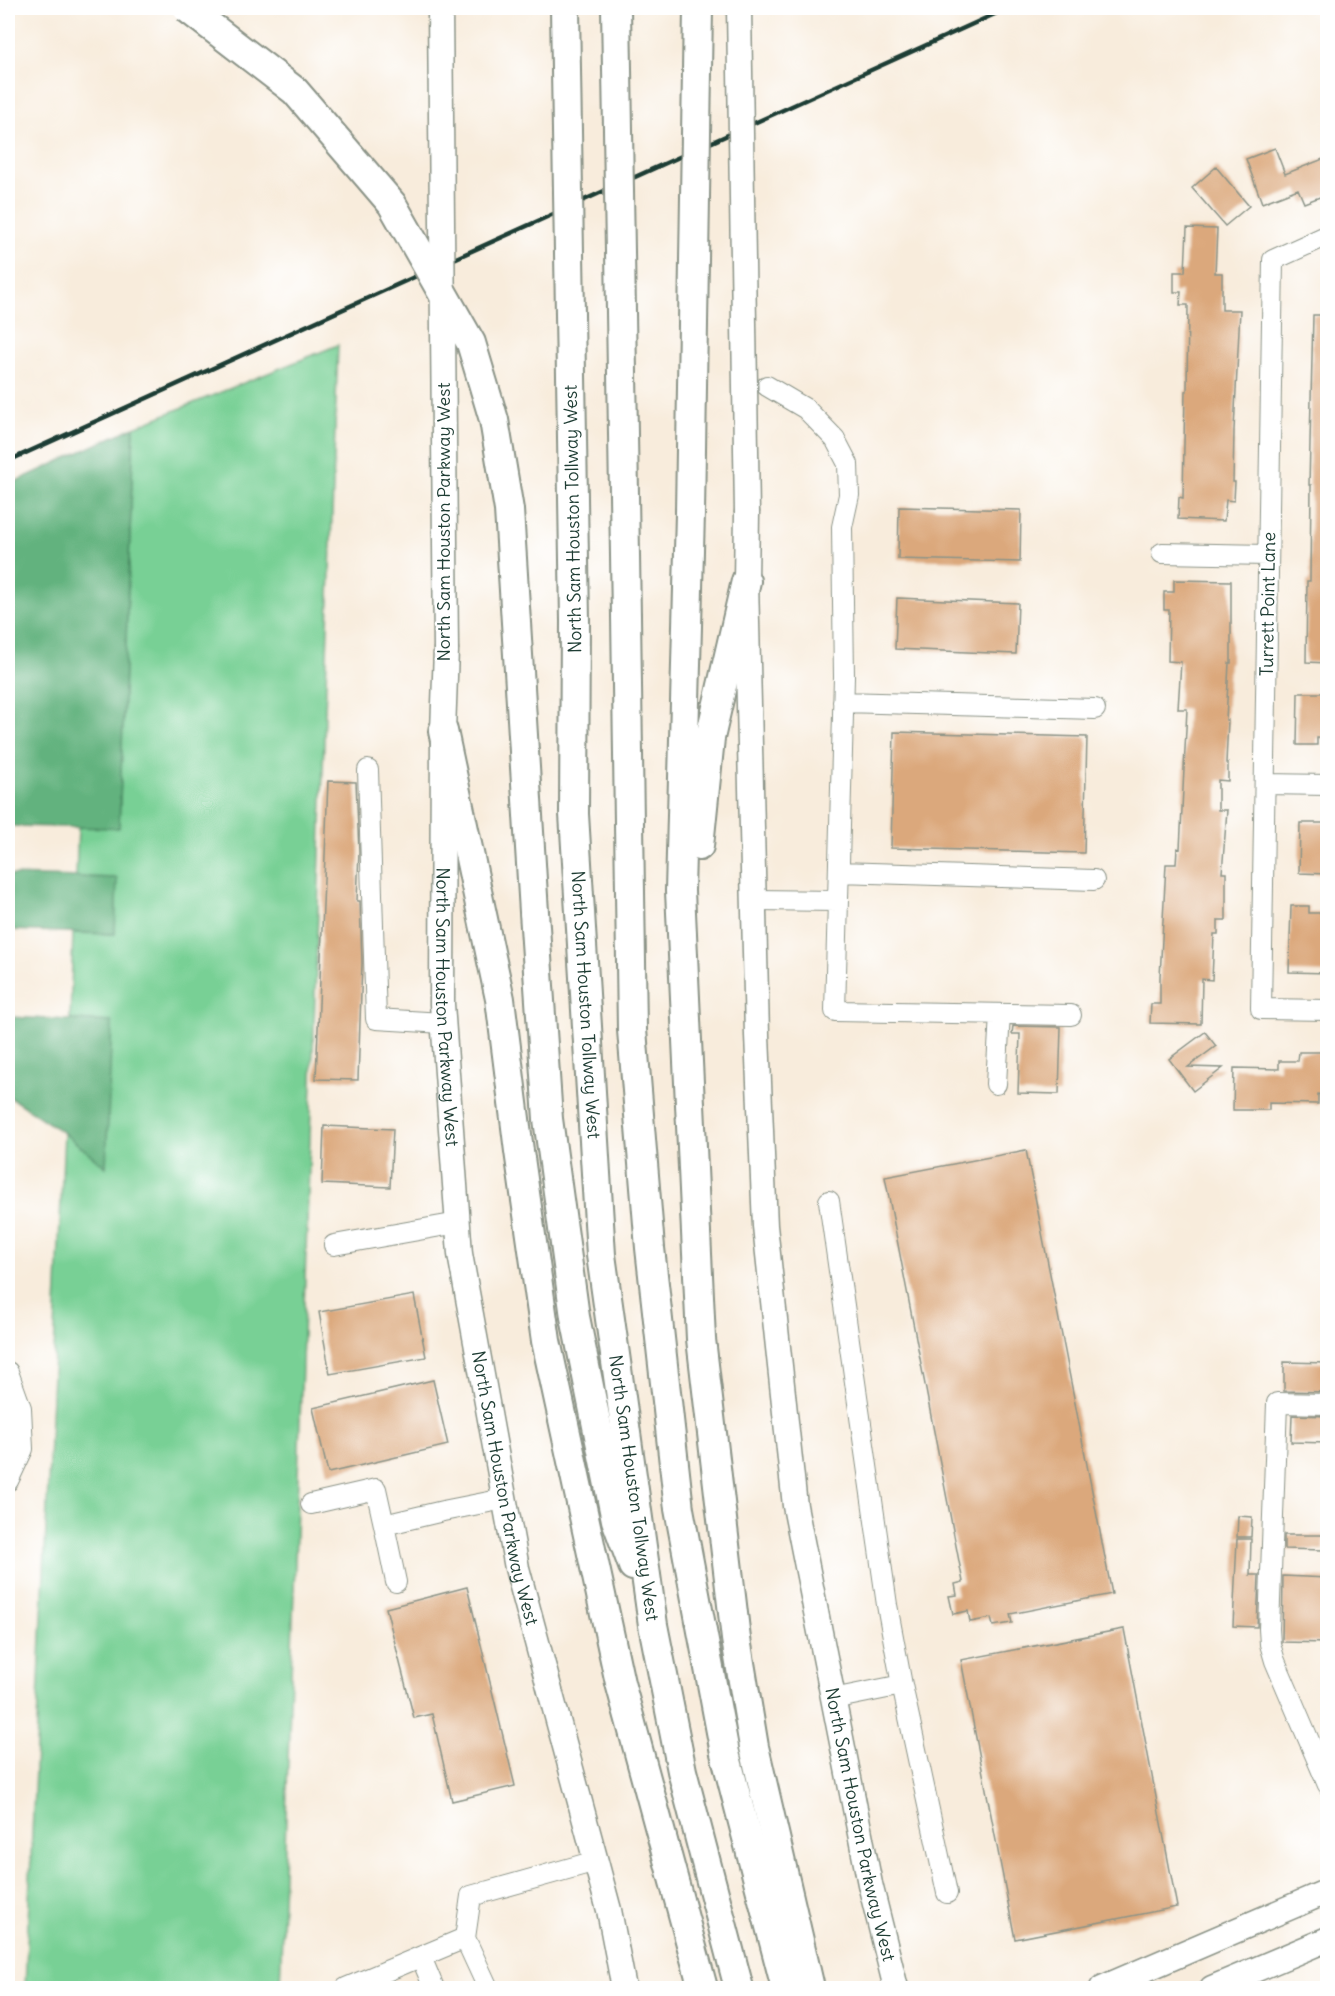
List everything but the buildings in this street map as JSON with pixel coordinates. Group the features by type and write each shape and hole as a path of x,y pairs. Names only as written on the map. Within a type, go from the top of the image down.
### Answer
{"highway":[{"path":"188,8 295,91 392,204 471,342 494,420 510,510 548,1119 575,1317 616,1520 654,1625"},
{"name":"North Sam Houston Tollway West","path":"566,8 575,621 574,814 601,1255 654,1625 682,1771 739,1989"},
{"path":"616,8 632,1030 650,1248 679,1509 725,1753 797,1984"},
{"path":"698,8 690,513 680,891 700,1339 736,1640 797,1984"},
{"path":"721,1513 694,890 710,738 746,581"},
{"path":"443,731 500,999 546,1341 620,1683 703,1989"}],"main road":[{"name":"North Sam Houston Parkway West","path":"440,8 446,650 443,731 443,1023 460,1254 517,1568 609,1910 624,1989"},
{"name":"North Sam Houston Parkway West","path":"738,8 747,513 746,581 757,1035 766,1237 795,1506 870,1884 900,1983"},
{"path":"1102,1989 1328,1891"},
{"path":"1212,1989 1328,1939"}],"street":[{"name":"Turrett Point Lane","path":"1328,235 1273,260 1261,1009 1328,1010"},
{"path":"767,386 806,409 836,439 848,464 849,495 842,527 843,702 835,1011 1071,1015"},
{"path":"1162,553 1268,555"},
{"path":"843,702 1095,709"},
{"path":"368,770 376,1018 443,1023"},
{"path":"1264,784 1328,785"},
{"path":"839,872 1094,880"},
{"path":"754,900 838,901"},
{"path":"996,1084 1000,1014"},
{"path":"829,1202 885,1593 902,1685 947,1893"},
{"path":"334,1245 458,1223"},
{"path":"8,1372 21,1408 23,1449 8,1481"},
{"path":"1328,1404 1277,1403 1269,1629 1275,1661 1328,1785"},
{"path":"311,1504 376,1489 396,1582"},
{"path":"384,1526 442,1511 504,1499"},
{"path":"833,1699 902,1685"},
{"path":"488,1989 465,1938 471,1896 596,1861"},
{"path":"346,1989 465,1938"},
{"path":"421,1957 435,1989"}],"green space":[{"path":"338,345 280,1988 25,1988 64,1133 105,1166 111,1022 70,1020 73,933 115,934 116,878 76,877 78,827 119,827 134,427"},
{"path":"134,427 119,828 8,826 8,485"},
{"path":"8,875 117,878 115,934 8,930"},
{"path":"8,1017 112,1022 106,1167 64,1133 8,1096"}],"railway":[{"path":"8,461 1008,8"}]}
